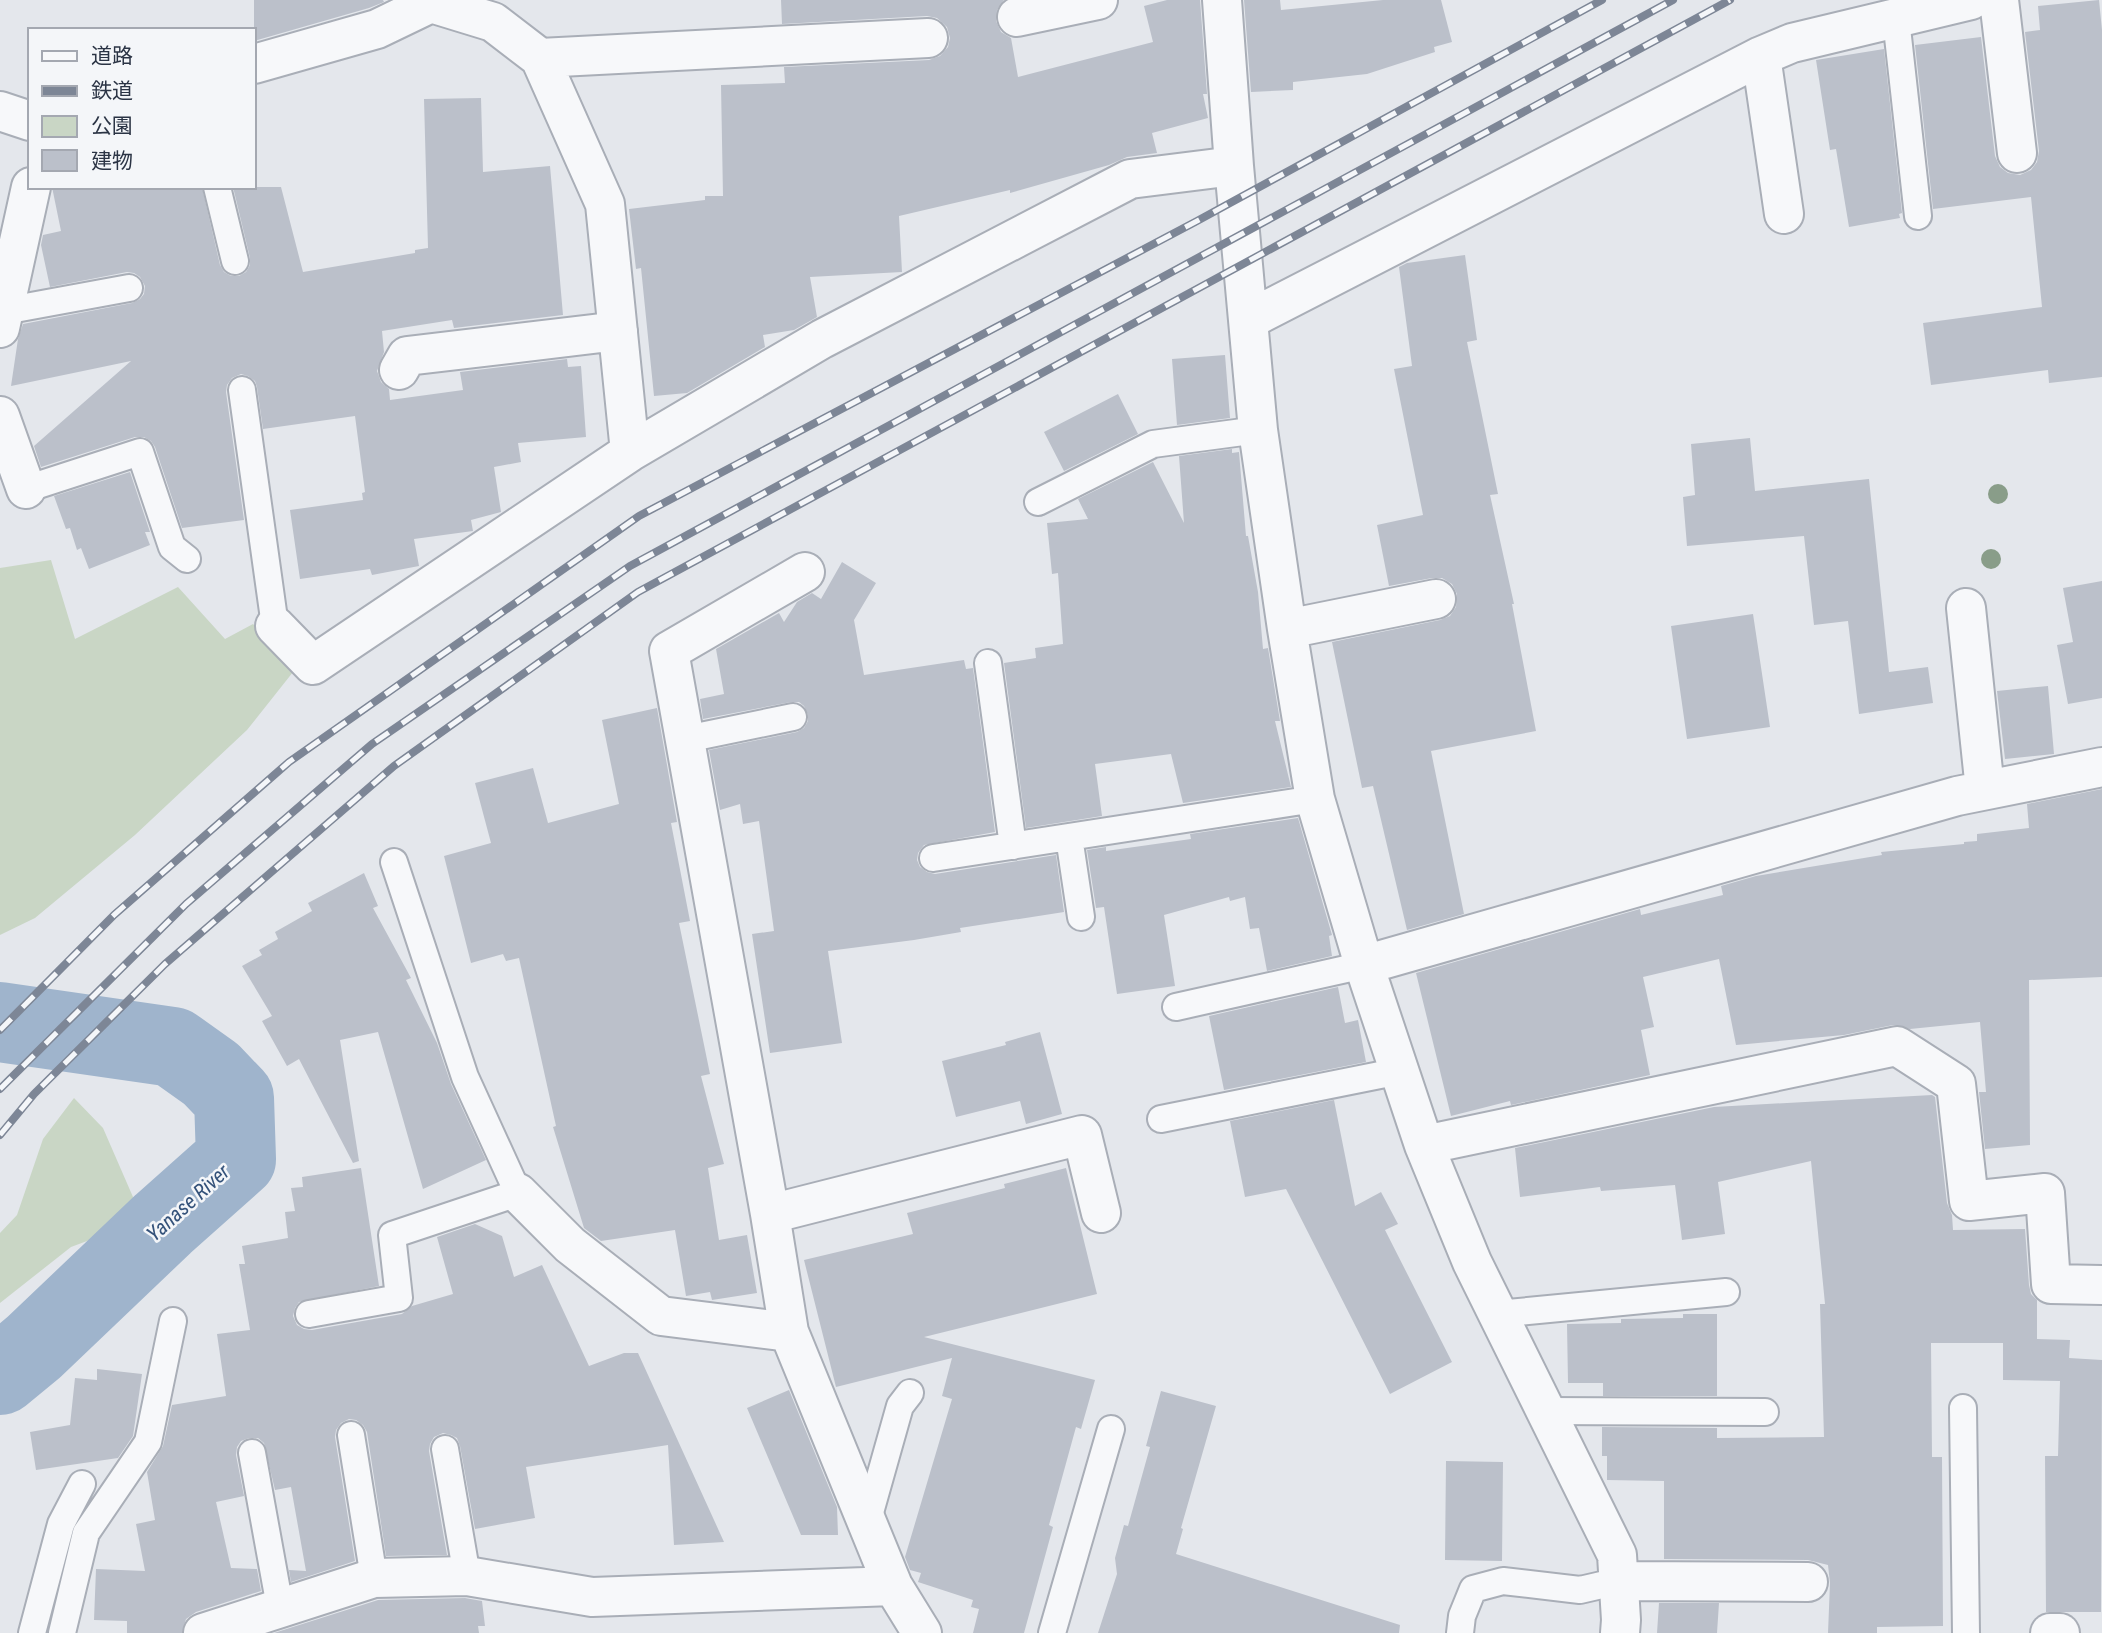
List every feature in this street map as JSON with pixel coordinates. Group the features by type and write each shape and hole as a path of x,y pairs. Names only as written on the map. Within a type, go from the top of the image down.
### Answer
{"street":[{"path":"1017,17 1098,0"},
{"path":"1222,0 1258,430 1315,799 1364,965 1424,1145 1472,1262 1617,1555 1620,1633"},
{"path":"1248,320 1761,56 1792,43 1971,0"},
{"path":"1999,0 2017,153"},
{"path":"256,63 377,29 429,2 496,11 540,58 606,204 630,452"},
{"path":"540,58 928,38"},
{"path":"1761,56 1784,214"},
{"path":"0,111 28,120"},
{"path":"275,626 313,665 630,452 822,339 1130,180 1234,166"},
{"path":"2,319 31,189"},
{"path":"399,370 407,356 618,331"},
{"path":"0,416 26,489"},
{"path":"805,572 669,652 789,1332 893,1586 922,1633"},
{"path":"1287,629 1436,600"},
{"path":"1966,608 1985,790"},
{"path":"1364,965 1957,796 2102,767"},
{"path":"1424,1145 1897,1046 1956,1084 1969,1201 2045,1193 2051,1284 2102,1285"},
{"path":"770,1214 1082,1135 1101,1213"},
{"path":"518,1193 570,1245 661,1316 789,1332"},
{"path":"203,1633 374,1578 467,1576 593,1597 893,1586"},
{"path":"1619,1581 1808,1582"},
{"path":"2050,1633 2060,1633"}],"lane":[{"path":"1896,19 1918,216"},
{"path":"217,189 235,261"},
{"path":"2,319 128,288"},
{"path":"242,390 275,626"},
{"path":"1038,502 1153,444 1258,430"},
{"path":"26,489 141,452 172,547 187,559"},
{"path":"988,663 1013,846"},
{"path":"686,739 793,717"},
{"path":"933,858 1315,799"},
{"path":"1069,837 1081,917"},
{"path":"309,1314 399,1298 392,1235 518,1193 465,1077 394,862"},
{"path":"1176,1007 1364,965"},
{"path":"1161,1119 1400,1071"},
{"path":"1497,1314 1726,1292"},
{"path":"62,1633 86,1533 148,1442 173,1321"},
{"path":"867,1523 900,1406 910,1393"},
{"path":"1963,1408 1966,1633"},
{"path":"1544,1411 1765,1412"},
{"path":"1052,1633 1111,1429"},
{"path":"351,1435 374,1578"},
{"path":"444,1449 467,1576"},
{"path":"252,1453 280,1607"},
{"path":"32,1633 61,1524 82,1484"},
{"path":"1460,1633 1462,1616 1473,1589 1503,1581 1580,1590 1619,1581"}],"green space":[{"path":"51,560 75,639 178,587 225,639 253,624 297,667 247,730 135,835 35,918 0,935 0,568"},
{"path":"74,1098 103,1128 143,1220 71,1247 0,1303 0,1233 17,1215 43,1139"}],"building":[{"path":"254,0 384,2 256,40"},
{"path":"781,0 1004,0 997,10 996,21 1001,32 1011,38 1018,77 1153,42 1144,6 1167,0 1200,0 1207,94 1203,94 1208,118 1152,133 1157,153 1127,157 1109,165 1010,193 1010,190 899,216 902,272 810,277 817,317 794,330 763,335 765,347 687,393 654,396 641,268 636,269 629,209 705,200 705,196 723,196 721,85 785,83 784,67 929,60 940,56 948,47 950,38 947,27 937,18 927,16 782,24"},
{"path":"1244,0 1280,0 1281,10 1383,0 1441,0 1452,42 1434,47 1435,52 1367,74 1293,82 1293,90 1251,92"},
{"path":"2099,0 2102,30 2102,377 2049,383 2048,370 1931,385 1923,323 2042,307 2031,197 1933,209 1915,45 1981,37 1995,156 2000,167 2008,173 2020,175 2031,170 2037,162 2039,151 2025,32 2040,30 2038,6"},
{"path":"1884,49 1902,213 1899,214 1900,218 1849,227 1836,149 1830,150 1816,60"},
{"path":"481,98 483,172 550,166 563,315 454,328 452,320 382,331 384,352 377,371 381,382 389,389 390,400 463,390 460,372 567,359 568,367 581,366 586,437 518,443 521,462 494,467 501,512 471,520 473,531 414,539 419,566 372,575 370,569 300,579 290,510 363,500 362,493 365,492 355,416 263,429 255,381 241,374 232,378 226,392 244,520 182,528 155,447 144,437 135,437 41,467 34,446 131,361 11,386 23,324 132,303 144,294 145,286 140,277 127,272 50,287 41,245 43,235 61,231 52,189 202,189 220,265 224,272 231,276 246,272 250,265 233,189 281,187 303,272 415,253 415,250 428,248 424,99"},
{"path":"1465,255 1477,340 1467,342 1498,494 1490,495 1514,604 1536,731 1431,751 1464,914 1407,930 1373,786 1362,788 1332,642 1440,620 1450,616 1456,607 1457,594 1452,584 1442,578 1389,586 1377,525 1423,515 1394,369 1412,366 1399,267 1407,263"},
{"path":"1225,355 1230,418 1177,425 1172,359"},
{"path":"1118,394 1138,434 1064,471 1044,432"},
{"path":"1750,438 1755,491 1869,479 1889,672 1928,667 1933,703 1859,714 1848,621 1814,625 1804,536 1687,546 1683,497 1695,495 1691,444"},
{"path":"1232,449 1232,453 1239,452 1246,536 1258,592 1263,649 1268,648 1280,721 1275,721 1291,787 1183,803 1171,754 1095,764 1102,816 1026,828 1004,663 1036,658 1035,648 1063,644 1058,573 1052,574 1047,523 1088,519 1078,499 1153,462 1184,523 1179,456"},
{"path":"130,472 150,532 145,532 150,545 89,569 81,548 77,550 70,528 66,529 54,496"},
{"path":"842,562 876,583 854,620 864,675 964,660 966,669 973,668 995,832 924,845 918,853 920,867 935,874 1056,855 1064,912 960,928 961,932 914,940 828,951 842,1043 770,1053 752,934 774,931 759,821 743,824 740,804 720,810 709,750 797,732 804,728 808,715 799,702 791,702 703,719 700,699 724,694 716,649 779,613 784,622 797,602 812,593 821,599"},
{"path":"2102,581 2102,698 2068,704 2057,645 2073,642 2063,588"},
{"path":"1753,614 1770,727 1687,739 1671,626"},
{"path":"2048,686 2054,754 2005,759 1997,691"},
{"path":"657,708 677,822 671,823 690,921 679,923 710,1074 701,1076 724,1164 708,1168 719,1240 747,1235 757,1293 712,1300 710,1292 686,1296 675,1230 601,1241 584,1228 553,1127 556,1126 519,958 506,961 503,954 471,963 444,856 491,843 475,783 533,768 548,823 619,804 602,720"},
{"path":"2102,789 2102,977 2029,980 2030,1145 1985,1149 1979,1092 1986,1092 1980,1022 1910,1029 1893,1025 1844,1035 1736,1045 1719,959 1643,977 1654,1027 1641,1030 1650,1075 1511,1105 1510,1101 1451,1116 1416,973 1640,909 1641,915 1723,895 1721,886 1756,876 1882,855 1881,852 1964,844 1977,841 1977,834 2029,828 2027,804"},
{"path":"1298,818 1332,935 1329,936 1332,956 1267,971 1259,928 1250,929 1245,897 1230,901 1229,897 1164,915 1175,986 1117,994 1104,907 1096,908 1087,850 1106,847 1106,851 1191,839 1190,834"},
{"path":"364,873 378,906 373,908 411,978 406,980 437,1043 451,1084 486,1160 423,1189 378,1032 340,1040 359,1161 353,1163 299,1059 287,1066 262,1021 272,1016 242,966 262,955 259,950 278,939 275,932 312,911 308,903"},
{"path":"1338,987 1345,1023 1358,1020 1366,1062 1224,1090 1209,1016"},
{"path":"1040,1032 1062,1114 1026,1124 1020,1101 956,1117 942,1061 1006,1045 1005,1042"},
{"path":"1932,1095 1935,1097 1947,1203 1952,1215 1953,1230 2025,1229 2029,1285 2031,1294 2037,1300 2037,1339 2070,1340 2069,1358 2102,1360 2101,1612 2046,1612 2045,1456 2058,1456 2060,1381 2003,1380 2003,1343 1931,1343 1932,1457 1942,1457 1943,1626 1877,1627 1877,1633 1828,1633 1828,1565 1808,1560 1664,1559 1664,1481 1607,1480 1607,1456 1602,1456 1602,1427 1717,1428 1717,1438 1824,1437 1820,1304 1825,1304 1811,1161 1718,1182 1725,1234 1682,1240 1675,1185 1601,1191 1600,1187 1520,1197 1515,1148 1714,1107"},
{"path":"1334,1100 1355,1206 1381,1192 1398,1224 1385,1230 1452,1362 1390,1394 1286,1189 1245,1197 1230,1121"},
{"path":"361,1168 379,1286 299,1302 293,1316 297,1325 312,1330 402,1314 412,1306 453,1294 437,1237 475,1224 502,1236 514,1277 542,1265 589,1366 624,1353 638,1353 724,1542 674,1545 668,1445 526,1467 535,1518 475,1529 460,1446 457,1438 443,1433 434,1437 429,1451 447,1555 386,1556 367,1432 363,1425 349,1419 341,1423 335,1437 355,1561 291,1582 289,1570 306,1571 291,1487 275,1490 264,1443 258,1438 249,1438 241,1441 236,1455 244,1496 216,1502 231,1568 257,1569 261,1591 196,1612 186,1619 182,1633 127,1633 127,1621 94,1620 96,1569 145,1571 136,1524 155,1520 147,1472 163,1446 172,1405 226,1396 217,1334 250,1330 239,1264 245,1264 242,1246 288,1238 285,1212 295,1211 291,1188 303,1187 302,1177"},
{"path":"1066,1168 1097,1294 924,1337 1095,1380 1081,1429 1076,1427 1049,1525 1053,1527 1024,1633 973,1633 979,1609 971,1607 973,1600 918,1582 921,1573 910,1570 905,1557 952,1399 942,1396 952,1358 836,1387 804,1260 913,1234 907,1213 1005,1188 1004,1184"},
{"path":"1683,1314 1717,1314 1717,1396 1603,1396 1603,1383 1568,1383 1567,1324 1621,1323 1621,1319 1683,1318"},
{"path":"97,1369 142,1374 133,1436 118,1458 36,1470 30,1432 70,1425 75,1378 97,1380"},
{"path":"789,1390 837,1507 838,1535 801,1535 747,1408"},
{"path":"1161,1391 1216,1406 1176,1554 1400,1625 1399,1633 1098,1633 1117,1574 1115,1558 1124,1525 1128,1526 1150,1447 1146,1446"},
{"path":"1446,1461 1503,1462 1502,1561 1445,1560"},
{"path":"465,1598 482,1601 485,1626 478,1626 479,1633 274,1633 378,1600"},
{"path":"1659,1603 1719,1603 1717,1633 1657,1633"}],"waterway":[{"name":"Yanase River","path":"0,1022 173,1047 211,1074 234,1098 236,1159 163,1224 34,1347 0,1375"}],"railway":[{"path":"0,1030 114,915 289,762 639,516 1197,221 1602,0"},
{"path":"0,1089 186,904 372,744 630,566 1673,0"},
{"path":"0,1135 34,1094 165,964 394,766 638,592 1730,0"}]}
